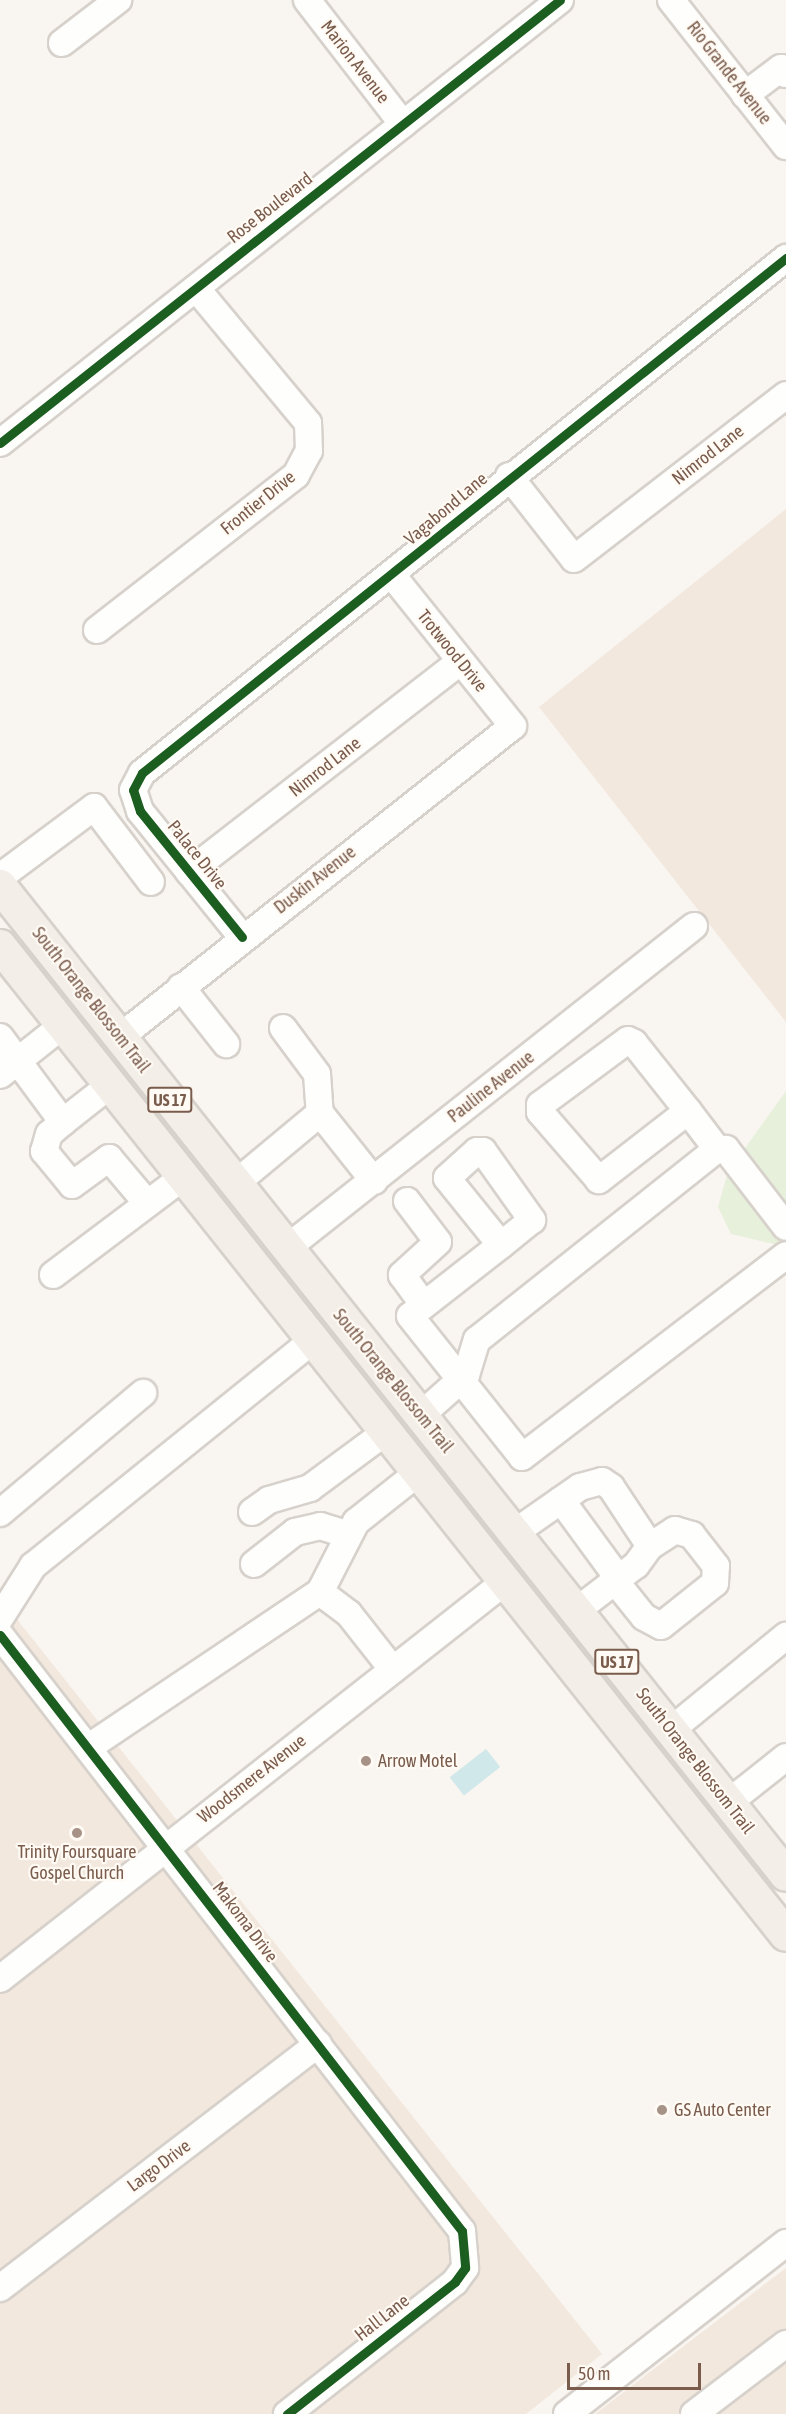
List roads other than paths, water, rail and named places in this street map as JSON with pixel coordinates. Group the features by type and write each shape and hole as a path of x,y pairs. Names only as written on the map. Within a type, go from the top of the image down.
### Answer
{"main road":[{"name":"South Orange Blossom Trail","path":"0,886 786,1875"},
{"name":"South Orange Blossom Trail","path":"1,951 387,1431 786,1935"},
{"path":"223,1227 269,1248 287,1248"},
{"path":"280,1299 300,1295 340,1315"}],"street":[{"path":"62,44 118,0"},
{"name":"Marion Avenue","path":"307,0 403,124"},
{"name":"Rose Boulevard","path":"0,443 560,0"},
{"name":"Rio Grande Avenue","path":"671,0 786,146"},
{"path":"746,95 781,68 786,74"},
{"name":"Vagabond Lane","path":"134,790 142,773 393,576 509,476 786,258"},
{"name":"Frontier Drive","path":"98,630 296,475 309,451 308,423 196,288"},
{"name":"Nimrod Lane","path":"509,476 574,559 786,395"},
{"name":"Trotwood Drive","path":"393,576 513,726"},
{"name":"Nimrod Lane","path":"189,872 460,662"},
{"name":"Duskin Avenue","path":"120,1037 242,937 513,726"},
{"name":"Palace Drive","path":"134,790 140,811 242,937"},
{"path":"0,877 94,807 151,882"},
{"name":"Pauline Avenue","path":"287,1248 694,926"},
{"path":"181,987 226,1044"},
{"path":"8,1069 63,1026"},
{"path":"283,1029 317,1074 320,1113 374,1181"},
{"path":"0,1037 8,1069 63,1122"},
{"path":"688,1111 599,1180 540,1112 540,1105 628,1040 688,1111 717,1149"},
{"path":"110,1085 49,1134 44,1151 72,1185 108,1158 147,1203"},
{"path":"236,1183 320,1113"},
{"path":"420,1416 460,1381 477,1340 717,1149 726,1149 786,1227"},
{"path":"53,1275 183,1177"},
{"path":"407,1201 438,1242 402,1275 424,1305"},
{"path":"501,1245 424,1305 411,1321 522,1457 528,1457 786,1255"},
{"path":"0,1618 12,1607 33,1566 313,1340"},
{"path":"0,1513 143,1393"},
{"path":"252,1512 269,1500 310,1488 387,1431"},
{"path":"89,1747 320,1592 356,1522 419,1472"},
{"path":"514,1533 561,1500 602,1481 649,1537 650,1546"},
{"path":"561,1500 616,1580 644,1617 661,1626 715,1583 716,1566 692,1535 675,1530 650,1546 616,1580 576,1611"},
{"path":"254,1564 295,1532 320,1526 349,1534"},
{"name":"Woodsmere Avenue","path":"0,1980 167,1846 506,1581"},
{"path":"320,1592 349,1614 393,1670"},
{"name":"Makoma Drive","path":"0,1635 167,1846 462,2231"},
{"path":"671,1730 786,1636"},
{"path":"728,1803 786,1757"},
{"name":"Largo Drive","path":"0,2288 318,2044"},
{"name":"Hall Lane","path":"287,2414 455,2282 465,2268 462,2231"},
{"path":"567,2414 786,2243"},
{"path":"694,2414 786,2344"}],"water":[{"path":"486,1749 500,1767 464,1795 450,1777"}],"place":[{"name":"Arrow Motel","path":"366,1761"},
{"name":"Trinity Foursquare Gospel Church","path":"77,1833"},
{"name":"GS Auto Center","path":"662,2110"}]}
